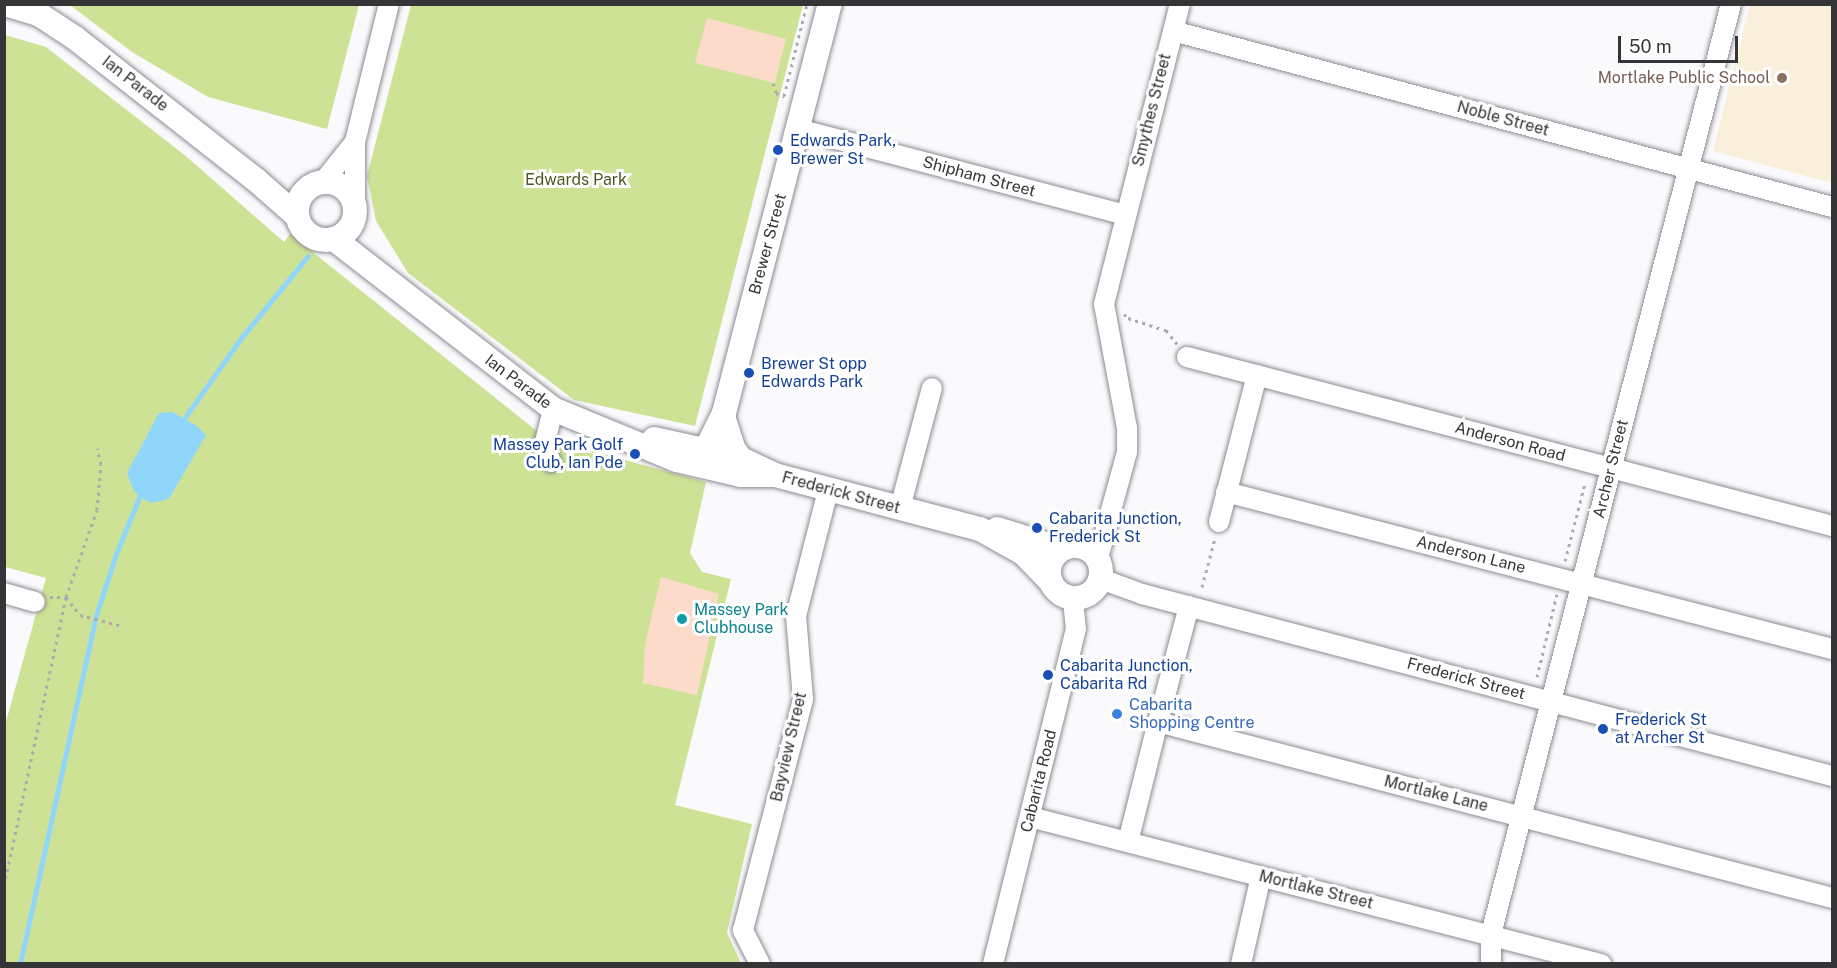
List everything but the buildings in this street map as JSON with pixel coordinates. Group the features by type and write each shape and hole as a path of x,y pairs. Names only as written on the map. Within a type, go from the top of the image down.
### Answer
{"main road":[{"name":"Ian Parade","path":"5,4 40,15 75,38 255,178 293,222 306,233 324,240 327,246 380,273 401,292 553,409 607,430 721,458 775,476"},
{"name":"Brewer Street","path":"721,458 724,413 830,4"},
{"name":"Ian Parade","path":"255,178 314,186 332,182 348,191 380,273"},
{"path":"293,222 300,197 314,186"},
{"path":"327,246 348,230 355,212"},
{"name":"Frederick Street","path":"775,476 980,529 1023,553 1051,582"},
{"name":"Frederick Street","path":"980,529 1002,529 1066,547"},
{"path":"1066,547 1086,547 1099,568 1090,594 1073,598 1059,593 1051,582 1048,574 1053,557 1066,547"}],"street":[{"path":"355,212 354,142 389,4"},
{"name":"Smythes Street","path":"1125,215 1180,4"},
{"name":"Archer Street","path":"1491,963 1491,934 1731,4"},
{"name":"Noble Street","path":"1173,31 1833,207"},
{"name":"Shipham Street","path":"798,129 1125,215"},
{"path":"314,186 354,142"},
{"path":"1099,568 1127,452 1127,428 1104,304 1125,215"},
{"name":"Anderson Road","path":"1187,357 1833,526"},
{"path":"1219,522 1257,375"},
{"path":"900,508 932,388"},
{"path":"551,462 544,446 553,409"},
{"name":"Bayview Street","path":"760,963 743,930 803,699 796,616 828,490"},
{"name":"Anderson Lane","path":"1227,492 1833,650"},
{"name":"Frederick Street","path":"1099,568 1189,606 1833,776"},
{"path":"4,593 35,602"},
{"name":"Cabarita Road","path":"993,963 1076,628 1073,598"},
{"path":"1128,842 1189,606"},
{"name":"Mortlake Lane","path":"1158,722 1833,898"},
{"name":"Mortlake Street","path":"1030,817 1601,963"},
{"path":"1241,963 1262,876"}],"path":[{"path":"773,83 776,93 784,96 807,4"},
{"path":"293,222 327,246"},
{"path":"1120,310 1128,318 1166,330 1187,357"},
{"path":"4,886 66,597 97,510 101,464 97,448"},
{"path":"1202,586 1219,522"},
{"path":"35,602 49,597 66,597"},
{"path":"66,597 81,615 122,626"},
{"path":"4,857 10,859"}],"shaded area":[{"name":"Mortlake Public School","path":"1750,5 1832,5 1832,183 1713,151"}],"green space":[{"path":"70,5 359,5 327,129 208,97 132,52"},
{"name":"Edwards Park","path":"411,5 803,5 695,426 574,400 408,273 376,221 367,176"},
{"path":"5,35 46,47 187,157 284,242 290,234 547,439 706,482 690,553 702,572 731,579 675,805 752,824 727,933 741,963 4,963 5,725 46,578 5,567"}],"water":[{"path":"172,412 197,426 206,435 169,499 152,503 139,497 127,473 159,413"}],"waterway":[{"path":"181,423 242,337 308,256"},
{"path":"20,964 96,616 116,554 141,493"}],"place":[{"name":"Mortlake Public School","path":"1782,78"},
{"name":"Edwards Park, Brewer St","path":"778,150"},
{"name":"Brewer St opp Edwards Park","path":"749,373"},
{"name":"Massey Park Golf Club, Ian Pde","path":"635,454"},
{"name":"Cabarita Junction, Frederick St","path":"1037,528"},
{"name":"Massey Park Clubhouse","path":"682,619"},
{"name":"Cabarita Junction, Cabarita Rd","path":"1048,675"},
{"name":"Cabarita Shopping Centre","path":"1117,714"},
{"name":"Frederick St at Archer St","path":"1603,729"}]}
